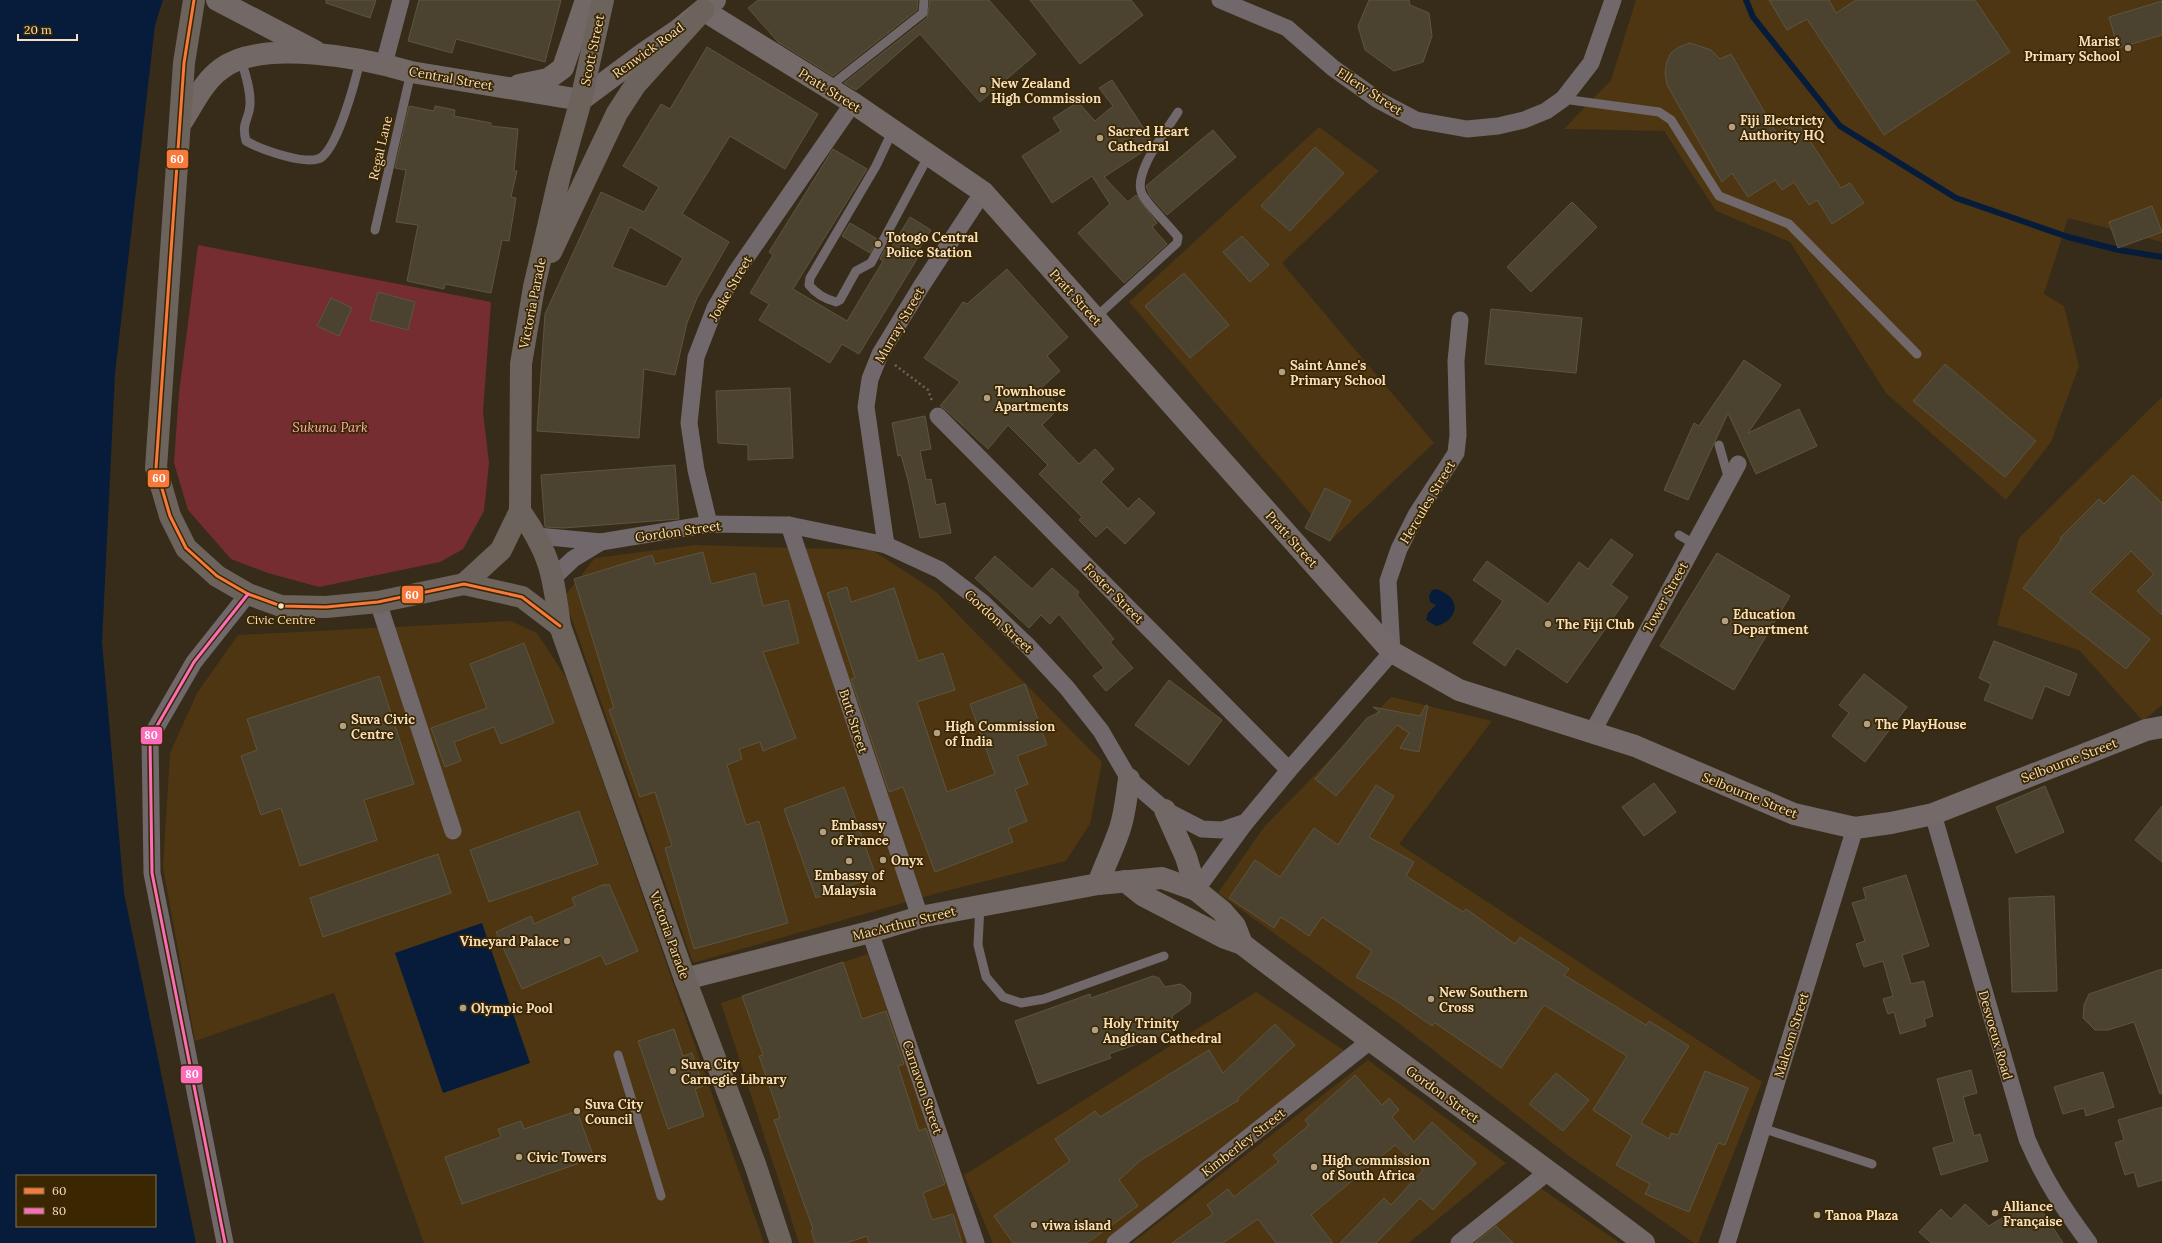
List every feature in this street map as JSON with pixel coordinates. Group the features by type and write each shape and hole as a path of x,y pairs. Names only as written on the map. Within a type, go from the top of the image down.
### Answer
{"highway":[{"path":"194,0 184,63 156,468 170,516 186,548 217,576 248,594 281,606 326,607 378,602 464,584 522,597 560,626"},
{"name":"Scott Street","path":"581,100 603,0"},
{"path":"534,287 617,113 636,84 709,5"},
{"name":"Victoria Parade","path":"464,584 501,550 520,511 521,364 534,287 560,176 581,100"},
{"name":"Victoria Parade","path":"520,511 538,536 547,556 554,576 560,626 685,979 752,1157 782,1243"}],"main road":[{"name":"Central Street","path":"217,0 321,55"},
{"path":"504,87 540,82 560,72 565,64 586,0"},
{"name":"Renwick Road","path":"581,100 644,52 678,30 709,5"},
{"name":"Pratt Street","path":"709,5 828,88 853,103 983,192 1392,652"},
{"name":"Central Street","path":"181,123 214,74 241,58 266,52 321,55 384,64 411,72 581,100"},
{"name":"Selbourne Street","path":"1392,652 1459,690 1593,731 1635,746 1794,814 1854,828 1891,823 1933,814 2139,733 2162,727"},
{"path":"1098,884 1107,858 1118,834 1125,808 1129,779"},
{"path":"1165,810 1186,857 1196,890"},
{"name":"MacArthur Street","path":"685,979 870,932 920,917 1098,884 1162,878 1196,890 1222,911 1235,926 1242,944"},
{"path":"1126,881 1144,896 1219,935 1242,944"},
{"name":"Gordon Street","path":"1242,944 1370,1041 1549,1171 1644,1243"}],"street":[{"path":"384,64 401,0"},
{"name":"Ellery Street","path":"1220,0 1286,28 1333,68 1416,120 1467,129 1498,126 1524,120 1546,111 1563,99 1591,63 1612,0"},
{"name":"Joske Street","path":"709,524 696,470 689,424 696,357 715,308 736,272 853,103"},
{"name":"Murray Street","path":"886,545 866,407 870,379 880,354 922,285 983,192"},
{"name":"Hercules Street","path":"1392,652 1388,581 1399,549 1416,515 1456,453 1458,435 1456,361 1460,320"},
{"name":"Foster Street","path":"938,416 1289,770"},
{"name":"Tower Street","path":"1593,731 1738,464"},
{"name":"Gordon Street","path":"538,536 601,542 709,524 789,525 886,545 940,570 982,602 1067,688 1101,731 1129,779 1165,810 1202,829 1222,830 1246,822"},
{"name":"Butt Street","path":"789,525 920,917"},
{"name":"Gordon Street","path":"554,576 573,559 601,542"},
{"path":"225,1243 152,873 150,738 194,662 248,594"},
{"path":"378,602 453,831"},
{"path":"1196,890 1246,822 1289,770 1392,652"},
{"name":"Desvoeux Road","path":"1933,814 2026,1139 2044,1178 2089,1243"},
{"name":"Malcom Street","path":"1728,1243 1854,828"},
{"name":"Carnavon Street","path":"870,932 976,1243"},
{"name":"Kimberley Street","path":"1115,1243 1370,1041"},
{"path":"1459,1243 1549,1171"}],"lane":[{"path":"828,88 923,13 924,0"},
{"path":"241,58 248,84 250,106 243,129 246,141 258,148 310,161 322,157 330,146 352,97 360,61"},
{"name":"Regal Lane","path":"375,230 411,72"},
{"path":"1563,99 1659,112 1671,120 1719,196 1789,224 1917,354"},
{"path":"1095,318 1177,243 1178,237 1142,194 1140,183 1144,166 1178,112"},
{"path":"893,130 876,166 810,278 809,285 828,300 836,302 840,300 856,271 871,263 929,155"},
{"path":"1719,445 1729,481"},
{"path":"1679,535 1694,544"},
{"path":"980,905 978,945 986,977 1003,997 1021,1003 1044,999 1164,956"},
{"path":"618,1055 661,1196"},
{"path":"1762,1128 1872,1164"}],"path":[{"path":"880,354 928,390"}],"shaded area":[{"path":"1636,0 2162,0 2162,242 2068,218 2044,294 2064,306 2079,366 2051,442 2006,500 1886,393 1790,242 1716,211 1664,131 1564,129 1611,80"},
{"name":"Saint Anne's Primary School","path":"1319,127 1379,171 1282,263 1434,443 1332,539 1129,302"},
{"path":"2162,397 2162,705 2143,721 2079,650 1997,625 2019,538"},
{"path":"695,545 872,550 935,591 1102,762 1090,824 1066,861 938,893 693,963 564,597 595,558"},
{"path":"511,621 537,633 567,679 764,1243 424,1243 334,993 195,1041 163,868 170,753 197,693 238,635"},
{"path":"1391,697 1492,721 1399,844 1762,1082 1698,1243 1694,1243 1569,1156 1396,1021 1218,893 1264,827"},
{"path":"868,954 969,1243 799,1243 721,1003"},
{"path":"1256,992 1348,1053 1103,1243 993,1243 964,1175"},
{"path":"1368,1060 1506,1163 1409,1243 1132,1243"},
{"path":"1529,1180 1620,1243 1454,1243"}],"green space":[{"name":"Sukuna Park","path":"198,245 491,302 483,412 489,463 484,511 463,549 440,562 319,587 268,573 231,559 188,510 174,463 179,393"}],"water":[{"path":"0,0 163,0 155,25 115,374 102,642 124,893 196,1243 0,1243"},
{"path":"1438,589 1451,598 1455,608 1449,620 1436,626 1426,620 1428,613 1436,605 1430,602 1429,596 1432,590"},
{"name":"Olympic Pool","path":"482,923 530,1063 443,1093 395,953"}],"building":[{"path":"326,0 376,0 370,18 326,3"},
{"path":"419,0 561,0 545,62 456,39 452,53 408,41"},
{"path":"758,0 918,0 917,10 833,76 778,42 748,8"},
{"path":"930,0 989,0 1036,54 980,102 920,34 856,90 844,83 927,18"},
{"path":"1030,0 1131,0 1143,15 1080,64"},
{"path":"1369,0 1409,0 1410,5 1429,13 1432,36 1423,62 1394,71 1365,50 1358,26"},
{"path":"1769,0 1829,0 1836,13 1856,0 1975,0 2010,52 1884,135 1807,19 1787,30"},
{"path":"2162,1 2162,35 2118,48 2109,17"},
{"name":"Fiji Electricty Authority HQ","path":"1690,43 1711,50 1720,59 1731,54 1777,134 1796,120 1841,188 1850,183 1864,203 1832,224 1817,200 1809,205 1794,182 1782,190 1775,180 1748,197 1732,173 1722,182 1667,85 1665,72 1667,61 1671,53 1679,47"},
{"path":"707,47 818,114 785,169 730,136 682,214 729,242 697,298 687,323 675,375 644,369 639,438 537,431 545,314 601,192 644,212 659,187 623,166 661,104 670,109","holes":["630,227 683,258 666,287 612,267"]},
{"name":"Sacred Heart Cathedral","path":"1112,80 1152,141 1147,149 1104,177 1128,202 1136,195 1157,223 1152,227 1167,244 1124,283 1078,233 1110,204 1092,176 1052,203 1022,156 1061,131 1053,118 1078,102 1095,121 1113,106 1099,88"},
{"path":"409,106 434,111 435,106 455,110 454,116 491,123 491,126 518,129 514,171 517,171 511,197 516,198 509,241 502,240 491,293 445,284 444,289 407,281 418,225 396,222 406,170 395,168"},
{"path":"1213,130 1236,157 1167,215 1150,196 1146,186"},
{"path":"1315,147 1344,173 1290,231 1261,206"},
{"path":"833,149 867,169 793,289 847,321 883,261 880,259 887,245 891,248 910,217 931,230 914,257 917,259 859,354 842,344 830,363 759,320 769,304 750,293 773,255 769,252"},
{"path":"1572,202 1597,227 1531,292 1507,267"},
{"path":"2152,206 2162,232 2118,248 2109,222"},
{"path":"850,223 877,239 870,253 842,236"},
{"path":"1242,236 1269,265 1250,282 1223,252"},
{"path":"1007,269 1068,337 1047,356 1060,371 1041,388 1060,407 1042,425 1079,464 1095,449 1114,469 1101,482 1128,509 1139,498 1155,513 1125,544 1107,527 1096,537 1079,520 1082,517 1039,474 1048,465 1008,425 988,449 940,406 960,382 924,358 963,302 967,304"},
{"path":"1184,273 1229,325 1190,358 1145,306"},
{"path":"378,292 415,302 408,330 370,320"},
{"path":"331,298 352,308 339,336 317,326"},
{"path":"1491,309 1582,318 1576,373 1485,364"},
{"path":"1744,360 1781,385 1748,433 1799,409 1817,446 1756,474 1728,413 1688,500 1664,490 1694,423 1699,426"},
{"path":"1945,364 2036,441 2005,477 1913,401"},
{"path":"790,388 793,458 748,460 748,445 718,443 716,391"},
{"path":"925,416 931,449 920,451 926,480 931,479 936,505 945,503 951,533 920,538 908,480 901,455 898,456 892,423"},
{"path":"675,465 679,519 564,528 545,527 541,475"},
{"path":"2133,475 2162,503 2162,615 2137,591 2154,574 2131,551 2090,592 2150,639 2126,669 2023,588 2061,540 2060,538 2099,499 2104,504"},
{"path":"1325,488 1351,501 1330,541 1305,528"},
{"name":"The Fiji Club","path":"1611,539 1633,555 1611,585 1628,597 1567,683 1517,648 1505,666 1473,643 1503,601 1473,580 1487,561 1548,604 1579,562 1588,569"},
{"path":"703,552 711,584 755,573 763,606 788,600 799,643 763,652 796,738 763,751 760,742 739,749 742,759 727,765 746,825 759,821 788,923 694,949 665,848 672,846 655,792 640,797 609,710 614,708 574,579 652,555 655,564"},
{"name":"Education Department","path":"1717,553 1790,596 1734,690 1660,646"},
{"path":"995,556 1032,589 1052,568 1079,592 1077,595 1114,639 1110,642 1133,668 1106,691 1093,676 1104,668 1059,614 1050,624 1041,615 1029,628 975,578"},
{"path":"847,587 851,602 894,588 918,661 943,653 955,690 917,702 947,792 995,774 970,704 1025,684 1047,745 1017,756 1028,784 1015,789 1027,821 1008,829 1013,842 935,872 903,787 889,792 851,679 855,678 827,593"},
{"path":"1994,641 2077,674 2069,696 2045,686 2032,719 1984,700 1991,684 1979,678"},
{"path":"524,643 554,723 501,744 494,727 454,742 461,761 445,767 431,728 487,708 470,664"},
{"name":"The PlayHouse","path":"1864,674 1907,707 1865,762 1832,736 1849,713 1839,705"},
{"path":"379,676 414,784 364,800 377,840 300,866 281,808 261,815 241,756 257,750 247,719"},
{"path":"1169,680 1222,720 1189,765 1135,725"},
{"path":"1426,705 1428,706 1419,752 1400,748 1409,733 1397,725 1336,796 1315,779 1367,718 1380,712 1373,707 1420,716"},
{"path":"1654,783 1676,812 1644,836 1622,807"},
{"path":"1376,785 1394,796 1369,837 1414,862 1406,876 1463,912 1466,909 1515,944 1520,937 1569,969 1564,975 1646,1025 1649,1021 1689,1046 1641,1123 1669,1139 1671,1133 1678,1135 1705,1071 1748,1088 1725,1145 1718,1143 1689,1212 1645,1194 1650,1184 1616,1165 1632,1136 1593,1110 1627,1056 1544,1005 1501,1068 1435,1023 1432,1026 1395,1000 1356,977 1372,951 1322,917 1309,936 1281,917 1274,928 1229,898 1255,860 1280,877 1314,828 1338,845"},
{"path":"2045,786 2064,832 2016,853 1996,807"},
{"path":"844,787 876,876 816,898 784,809"},
{"path":"2162,806 2162,862 2135,840"},
{"path":"579,811 598,864 489,902 470,850"},
{"path":"438,854 451,893 323,937 310,898"},
{"path":"1906,875 1929,946 1902,955 1911,984 1924,981 1933,1016 1924,1019 1926,1026 1900,1034 1894,1012 1888,1014 1883,999 1893,996 1883,961 1864,967 1856,944 1865,941 1852,903 1866,899 1863,888"},
{"name":"Vineyard Palace","path":"605,884 605,886 609,884 638,951 606,965 601,955 522,989 496,932 531,916 534,924 575,906 572,898"},
{"path":"2054,896 2057,991 2012,992 2009,898"},
{"path":"843,962 862,1019 886,1011 904,1064 898,1066 919,1131 926,1128 945,1184 923,1193 932,1220 953,1214 962,1243 869,1243 867,1236 846,1243 815,1243 811,1230 813,1229 774,1120 780,1118 759,1056 763,1055 742,996"},
{"path":"2162,969 2162,1093 2160,1094 2134,1022 2108,1030 2095,1030 2083,1018 2084,1005 2089,994"},
{"name":"Holy Trinity Anglican Cathedral","path":"1153,976 1159,978 1165,987 1180,984 1191,993 1190,1003 1172,1016 1174,1025 1171,1032 1109,1054 1111,1058 1038,1084 1015,1021 1090,994 1091,998"},
{"path":"1275,1024 1295,1045 1238,1098 1239,1100 1141,1160 1119,1180 1138,1206 1087,1243 1013,1243 994,1216 1070,1161 1055,1139 1095,1111 1100,1117 1209,1050 1223,1073"},
{"name":"Suva City Carnegie Library","path":"674,1029 683,1056 692,1053 703,1086 695,1089 704,1116 668,1129 638,1041"},
{"path":"1971,1070 1977,1093 1963,1097 1974,1136 1980,1134 1988,1161 1941,1175 1933,1148 1954,1142 1937,1079"},
{"path":"2103,1072 2114,1107 2086,1116 2084,1108 2063,1114 2054,1087"},
{"path":"1556,1073 1589,1100 1563,1131 1529,1104"},
{"path":"1355,1075 1382,1105 1389,1098 1399,1110 1392,1117 1414,1142 1432,1122 1476,1163 1433,1210 1420,1198 1376,1243 1340,1243 1384,1198 1391,1205 1423,1170 1395,1145 1311,1215 1333,1243 1276,1243 1258,1219 1223,1243 1172,1243 1213,1214 1207,1205 1228,1189 1234,1197 1279,1162 1273,1155 1309,1125 1305,1120"},
{"path":"2162,1107 2162,1180 2138,1187 2134,1172 2125,1175 2115,1143 2124,1140 2118,1120"},
{"name":"Civic Towers","path":"577,1111 594,1158 462,1204 445,1157 501,1137 498,1129 521,1121 524,1129"},
{"path":"2037,1203 2063,1243 1931,1243 1919,1232 1941,1209 1951,1219 1965,1204 1989,1226 2018,1208 2021,1212"},
{"path":"1496,1226 1513,1243 1475,1243"}],"waterway":[{"path":"1746,0 1753,17 1840,126 1956,198 2068,237 2119,250 2162,257"}],"transit line":[{"name":"60","path":"194,0 184,63 156,468 170,516 186,548 217,576 248,594 281,606 326,607 378,602 464,584 522,597 560,626"},
{"name":"80","path":"225,1243 152,873 150,738 194,662 248,594"}],"place":[{"name":"Marist Primary School","path":"2128,48"},
{"name":"New Zealand High Commission","path":"983,90"},
{"name":"Fiji Electricty Authority HQ","path":"1732,127"},
{"name":"Sacred Heart Cathedral","path":"1100,138"},
{"name":"Totogo Central Police Station","path":"878,244"},
{"name":"Saint Anne's Primary School","path":"1282,372"},
{"name":"Townhouse Apartments","path":"987,398"},
{"name":"Civic Centre","path":"281,606"},
{"name":"Education Department","path":"1725,621"},
{"name":"The Fiji Club","path":"1548,624"},
{"name":"The PlayHouse","path":"1867,724"},
{"name":"Suva Civic Centre","path":"343,726"},
{"name":"High Commission of India","path":"937,733"},
{"name":"Embassy of France","path":"823,832"},
{"name":"Onyx","path":"883,860"},
{"name":"Embassy of Malaysia","path":"849,861"},
{"name":"Vineyard Palace","path":"567,941"},
{"name":"New Southern Cross","path":"1431,999"},
{"name":"Olympic Pool","path":"463,1008"},
{"name":"Holy Trinity Anglican Cathedral","path":"1095,1030"},
{"name":"Suva City Carnegie Library","path":"673,1071"},
{"name":"Suva City Council","path":"577,1111"},
{"name":"Civic Towers","path":"519,1157"},
{"name":"High commission of South Africa","path":"1314,1167"},
{"name":"Alliance Française","path":"1995,1213"},
{"name":"Tanoa Plaza","path":"1817,1215"},
{"name":"viwa island","path":"1034,1225"}]}
